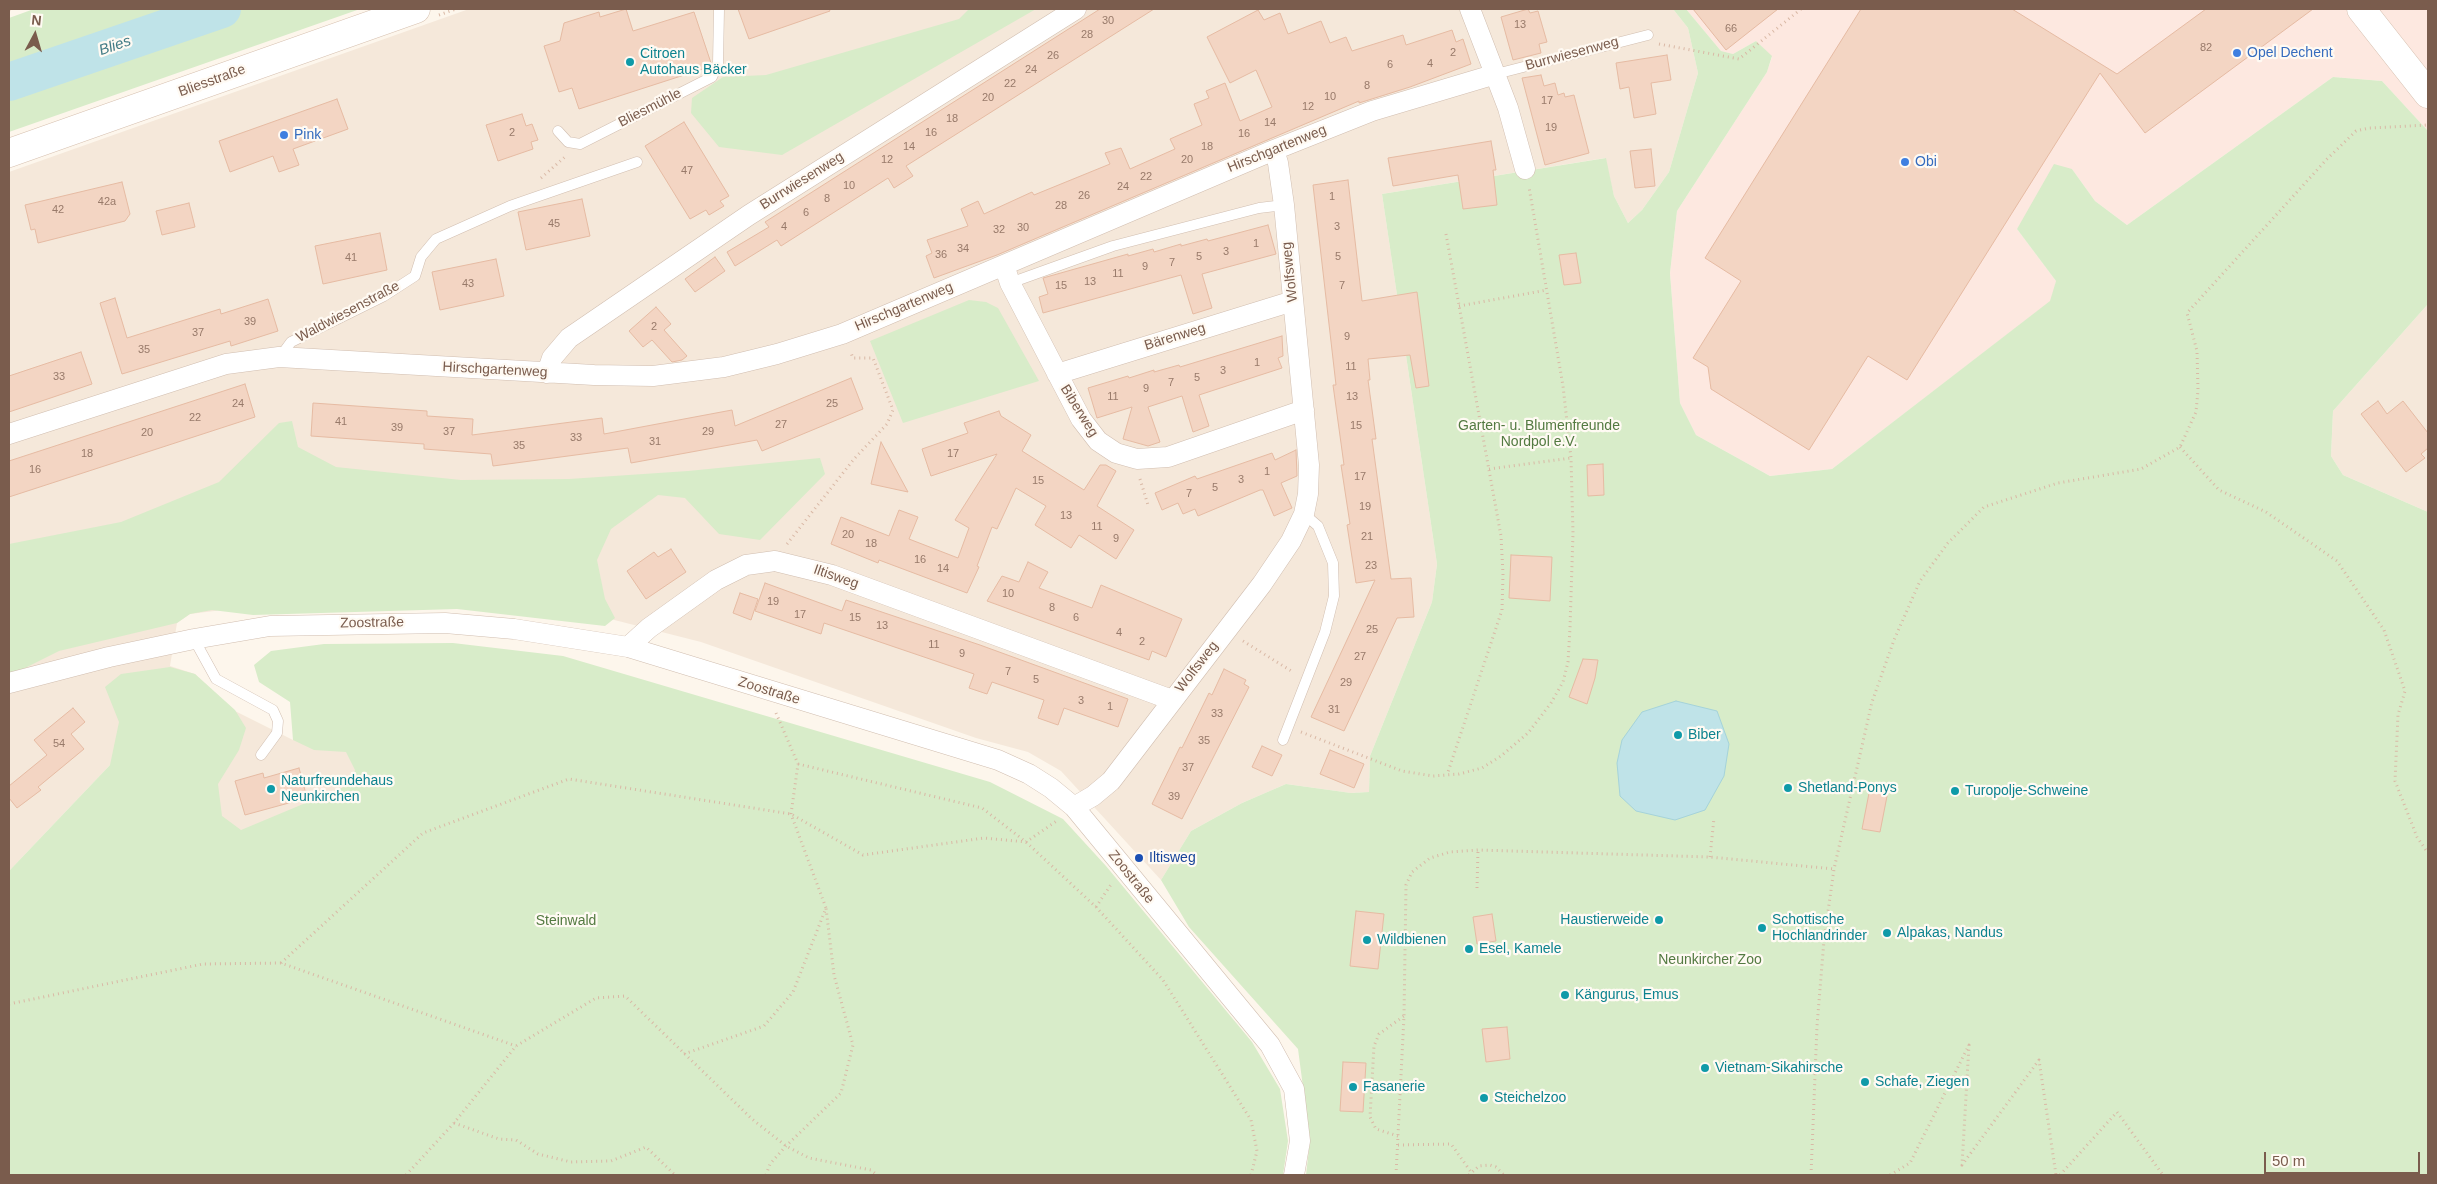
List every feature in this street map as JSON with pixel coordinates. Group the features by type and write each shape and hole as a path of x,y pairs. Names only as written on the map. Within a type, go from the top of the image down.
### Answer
{"main road":[{"name":"Bliesstraße","path":"9,154 416,9"},
{"path":"2361,9 2428,94"}],"street":[{"name":"Burrwiesenweg","path":"547,373 552,358 569,338 749,215 1076,9"},
{"path":"1470,9 1508,108 1525,169"},
{"name":"Hirschgartenweg","path":"279,357 547,373 652,376 724,367 777,354 842,334 1007,274 1274,150 1372,110 1496,74"},
{"name":"Wolfsweg","path":"1074,807 1093,796 1111,781 1272,570 1291,540 1304,514 1308,494 1309,464 1284,205 1278,163 1274,150"},
{"name":"Biberweg","path":"1007,274 1081,419 1098,441 1116,453 1137,459 1168,457 1304,410"},
{"name":"Bärenweg","path":"1057,374 1293,301"},
{"path":"9,434 226,364 279,357"},
{"name":"Iltisweg","path":"628,647 663,618 716,580 746,565 775,561 832,575 1172,700"},
{"name":"Zoostraße","path":"9,683 109,657 194,639 270,626 445,623 514,629 628,647 768,692 998,760 1044,783 1074,807 1274,1052 1294,1089 1300,1141 1294,1175"}],"lane":[{"name":"Bliesmühle","path":"580,144 712,76 718,64 719,9"},
{"name":"Burrwiesenweg","path":"1496,74 1648,35"},
{"path":"558,131 568,142 580,144"},
{"name":"Waldwiesenstraße","path":"279,357 291,342 384,296 415,276 421,257 436,239 510,206 637,162"},
{"name":"Hirschgartenweg","path":"1007,274 1259,208 1284,205"},
{"path":"1283,740 1325,632 1334,596 1333,563 1318,526 1304,514"},
{"path":"194,639 216,679 273,710 278,721 277,732 261,755"}],"path":[{"path":"1658,44 1739,59 1801,9"},
{"path":"1811,1175 1817,1026 1824,940 1834,869 1872,702 1894,640 1920,581 1948,543 1984,507 2058,483 2140,470 2180,447 2196,412 2198,390 2197,350 2186,313 2327,159 2356,131 2369,128 2428,125"},
{"path":"510,206 580,144"},
{"path":"1288,727 1402,771 1433,776 1459,774 1482,768 1502,756 1528,733 1551,703 1563,682 1568,662 1570,628 1573,533 1571,458 1563,386 1525,169"},
{"path":"1446,234 1501,536 1503,574 1502,610 1447,775"},
{"path":"1459,306 1547,290"},
{"path":"775,561 854,459 887,424 893,410 873,358 853,358"},
{"path":"2180,447 2220,490 2266,512 2337,561 2384,630 2405,691 2398,715 2395,781 2416,837 2428,853"},
{"path":"1489,469 1571,458"},
{"path":"1137,459 1141,484 1148,505"},
{"path":"1227,630 1262,654 1307,679"},
{"path":"766,1175 770,1164 786,1146 841,1093 853,1045 834,975 826,908 791,814 798,764 768,692"},
{"path":"798,764 982,808 1026,842 1096,907 1163,980 1251,1120 1257,1151 1251,1175"},
{"path":"281,963 423,833 569,779 791,814 864,855 984,838 1026,842 1074,807"},
{"path":"1710,857 1714,818"},
{"path":"1396,1175 1404,1016 1406,884 1412,872 1430,858 1450,852 1478,850 1710,857 1834,869"},
{"path":"1477,888 1478,850"},
{"path":"1096,907 1122,867"},
{"path":"684,1054 764,1026 793,992 826,908"},
{"path":"9,1004 203,964 281,963 516,1046"},
{"path":"406,1175 454,1123 516,1046 596,998 624,996 752,1119 786,1146 809,1158 871,1170 877,1175"},
{"path":"1398,1136 1376,1129 1370,1116 1374,1046 1379,1034 1404,1016"},
{"path":"1890,1175 1910,1163 1969,1045 1962,1165 2039,1060 2058,1175"},
{"path":"2058,1175 2117,1112 2163,1175"},
{"path":"454,1123 499,1139 516,1140 538,1154 571,1162 611,1161 646,1147 675,1175"},
{"path":"1398,1145 1451,1144 1470,1174 1479,1166 1490,1165 1496,1167 1504,1175"}],"shaded area":[{"path":"469,9 1673,9 1688,28 1698,73 1669,172 1642,210 1628,223 1614,196 1605,158 1382,194 1437,564 1432,602 1370,756 1369,792 1351,793 1286,784 1242,803 1191,831 1161,880 1061,771 1028,752 976,738 701,642 575,610 287,602 190,614 177,623 170,666 195,674 235,711 293,740 327,738 439,790 220,842 110,765 9,871 9,172"},
{"path":"1686,9 2428,9 2428,131 2382,81 2333,77 2127,225 2095,201 2072,169 2017,229 2056,281 2051,301 1832,469 1770,476 1696,435 1680,403 1670,273 1677,211 1767,72 1772,57 1756,41 1733,54 1721,51"},
{"path":"2428,304 2428,512 2343,475 2331,456 2333,411"}],"green space":[{"path":"34,9 360,9 9,132 9,18"},
{"path":"969,9 1036,9 782,155 719,147 691,113 692,98 723,77 766,75 959,19"},
{"path":"1673,9 1686,9 1721,51 1733,54 1756,41 1772,56 1767,72 1677,211 1670,273 1680,403 1696,435 1770,476 1832,469 2050,301 2056,281 2017,229 2054,164 2072,169 2095,201 2127,225 2333,77 2382,81 2428,131 2428,304 2333,411 2331,456 2343,475 2428,512 2428,1175 1306,1175 1310,1140 1298,1049 1189,927 1161,880 1191,831 1242,803 1286,784 1351,793 1369,792 1370,756 1432,602 1437,564 1382,194 1606,158 1614,196 1628,223 1642,210 1669,172 1698,73 1688,28"},
{"path":"969,300 986,302 998,308 1039,381 903,423 870,341"},
{"path":"292,421 298,447 336,467 461,480 569,479 688,471 820,458 825,474 760,540 719,534 685,498 658,495 611,529 597,560 605,599 615,618 605,626 457,609 253,615 212,610 190,614 177,623 59,651 9,676 9,544 121,522 219,482 279,423"},
{"name":"Steinwald","path":"453,643 563,656 990,782 1063,819 1106,866 1252,1042 1280,1089 1288,1141 1283,1175 9,1175 9,871 110,765 119,722 105,687 121,674 170,667 195,674 235,710 246,728 239,750 218,784 222,816 241,830 351,784 355,770 346,752 314,750 293,740 290,702 259,682 254,665 271,651 324,644"}],"water":[{"path":"1676,701 1717,711 1729,744 1724,776 1705,810 1675,820 1636,811 1620,796 1617,763 1622,740 1642,712"}],"building":[{"name":"Citroen Autohaus Bäcker","path":"626,9 633,31 694,12 711,63 709,67 579,109 572,88 559,92 544,46 560,41 564,23 599,12 600,17"},
{"path":"738,9 829,9 830,11 749,39"},
{"path":"1100,9 1154,9 906,166 913,176 894,188 888,178 781,246 777,240 735,266 727,252 769,227 765,222"},
{"path":"1528,9 1530,13 1538,11 1547,42 1539,44 1541,53 1513,60 1501,17"},
{"path":"1693,9 1778,9 1726,50"},
{"name":"Obi","path":"1861,9 2012,9 2117,74 2206,9 2313,9 2145,133 2100,73 1907,380 1868,356 1809,450 1711,389 1708,367 1693,358 1741,281 1705,258"},
{"path":"1258,10 1264,20 1280,13 1288,34 1321,21 1330,43 1346,37 1352,51 1403,35 1406,45 1452,30 1456,42 1463,39 1471,64 1410,87 1359,103 1359,101 997,255 934,278 926,256 932,253 927,240 968,226 961,209 978,201 984,214 1032,192 1034,195 1110,164 1105,153 1121,148 1130,169 1175,149 1170,139 1202,125 1194,104 1209,98 1206,91 1225,83 1240,121 1272,107 1256,70 1230,83 1207,37"},
{"path":"1667,55 1671,80 1651,83 1656,114 1634,118 1629,87 1620,89 1616,63"},
{"path":"1541,75 1544,86 1555,83 1558,95 1564,93 1565,97 1574,95 1589,153 1545,165 1522,78"},
{"name":"Pink","path":"337,99 348,129 293,149 299,165 279,172 273,156 230,172 219,141"},
{"path":"522,114 526,126 532,124 538,140 531,142 533,149 498,161 486,125"},
{"path":"684,122 729,196 720,201 724,206 709,215 706,210 690,219 645,146"},
{"path":"1491,141 1496,170 1493,170 1497,205 1463,209 1458,175 1393,186 1388,158"},
{"path":"1651,149 1655,186 1635,188 1630,151"},
{"path":"1348,180 1362,301 1417,292 1429,386 1416,388 1410,355 1368,359 1370,380 1368,380 1376,439 1372,439 1391,579 1411,578 1414,617 1397,618 1344,731 1311,717 1375,580 1356,583 1347,525 1350,524 1341,465 1344,465 1333,385 1336,385 1313,185"},
{"path":"122,182 130,214 125,221 38,243 35,229 31,230 25,205"},
{"path":"582,199 590,236 526,250 518,212"},
{"path":"189,203 195,227 162,235 156,211"},
{"path":"1268,225 1276,254 1202,274 1212,308 1193,314 1181,275 1043,313 1039,297 1048,294 1043,278 1128,254 1128,256 1153,249 1154,252 1181,244 1181,246 1207,239 1208,241"},
{"path":"380,233 387,270 323,284 315,246"},
{"path":"1576,253 1581,283 1564,285 1559,255"},
{"path":"715,257 725,271 695,292 685,279"},
{"path":"496,259 504,296 440,310 432,272"},
{"path":"115,298 127,338 220,309 221,314 268,299 278,331 231,346 230,341 122,374 100,303"},
{"path":"656,307 671,324 664,330 687,356 682,360 672,362 652,340 643,347 629,331"},
{"path":"1282,336 1283,356 1278,358 1282,368 1199,395 1209,426 1193,432 1182,396 1148,407 1160,442 1148,446 1123,439 1132,407 1097,418 1088,388 1154,370 1154,372 1179,365 1180,367"},
{"path":"81,352 92,384 9,412 9,376"},
{"path":"851,378 863,409 762,451 757,440 631,463 628,448 493,466 491,454 424,449 424,444 311,436 313,403 427,411 427,416 473,419 472,435 602,418 604,434 732,410 735,426"},
{"path":"245,384 255,417 9,497 9,461"},
{"path":"2378,401 2387,414 2403,401 2428,433 2428,448 2421,454 2425,458 2406,472 2361,414"},
{"path":"999,411 1001,416 1031,435 1022,451 1084,490 1100,465 1106,465 1116,471 1097,506 1134,530 1116,559 1079,535 1071,548 1035,525 1046,506 1016,488 997,529 992,527 977,566 979,567 967,593 879,560 878,563 831,544 841,517 889,536 899,510 918,517 909,539 958,558 969,528 955,520 997,454 931,476 922,449 968,433 964,423"},
{"path":"881,442 908,492 871,484"},
{"path":"1296,450 1297,476 1281,483 1292,508 1274,516 1263,490 1198,516 1195,509 1183,514 1178,503 1162,510 1155,493 1195,476 1197,479 1272,453 1275,460"},
{"path":"1603,464 1604,495 1588,496 1587,465"},
{"path":"671,549 686,572 646,599 627,571 654,552 658,557"},
{"path":"1511,555 1552,557 1550,601 1509,598"},
{"path":"1028,562 1048,572 1039,588 1092,608 1101,585 1182,619 1166,657 1152,651 1149,660 987,601 1002,576 1019,582"},
{"path":"765,583 842,611 846,600 980,645 1128,699 1118,727 1064,708 1058,725 1038,718 1044,700 992,682 987,694 969,688 974,674 824,623 821,634 755,611"},
{"path":"740,593 758,599 751,620 733,613"},
{"path":"1583,659 1598,660 1587,704 1569,697"},
{"path":"1224,669 1246,680 1244,684 1249,687 1182,819 1152,804 1180,747 1182,748 1209,693 1212,695"},
{"path":"73,708 85,722 71,734 84,749 38,787 41,790 17,808 9,798 9,786 47,755 34,740"},
{"path":"1262,746 1282,755 1272,776 1252,767"},
{"path":"1330,750 1364,764 1354,788 1320,774"},
{"name":"Naturfreundehaus Neunkirchen","path":"299,768 307,798 245,815 235,781 263,773 264,778"},
{"path":"1871,783 1889,786 1880,832 1862,829"},
{"name":"Wildbienen","path":"1356,911 1384,914 1378,969 1350,966"},
{"path":"1492,914 1496,941 1477,944 1473,917"},
{"path":"1507,1027 1510,1059 1486,1062 1482,1029"},
{"name":"Fasanerie","path":"1343,1062 1366,1063 1363,1112 1340,1111"}],"waterway":[{"name":"Blies","path":"9,82 222,9"}],"place":[{"name":"Opel Dechent","path":"2237,53"},
{"name":"Citroen Autohaus Bäcker","path":"630,62"},
{"name":"Pink","path":"284,135"},
{"name":"Obi","path":"1905,162"},
{"name":"Biber","path":"1678,735"},
{"name":"Shetland-Ponys","path":"1788,788"},
{"name":"Naturfreundehaus Neunkirchen","path":"271,789"},
{"name":"Turopolje-Schweine","path":"1955,791"},
{"name":"Iltisweg","path":"1139,858"},
{"name":"Haustierweide","path":"1659,920"},
{"name":"Schottische Hochlandrinder","path":"1762,928"},
{"name":"Alpakas, Nandus","path":"1887,933"},
{"name":"Wildbienen","path":"1367,940"},
{"name":"Esel, Kamele","path":"1469,949"},
{"name":"Kängurus, Emus","path":"1565,995"},
{"name":"Vietnam-Sikahirsche","path":"1705,1068"},
{"name":"Schafe, Ziegen","path":"1865,1082"},
{"name":"Fasanerie","path":"1353,1087"},
{"name":"Steichelzoo","path":"1484,1098"}],"park label":[{"name":"Garten- u. Blumenfreunde Nordpol e.V.","path":"1539,434"},
{"name":"Neunkircher Zoo","path":"1710,960"}]}
